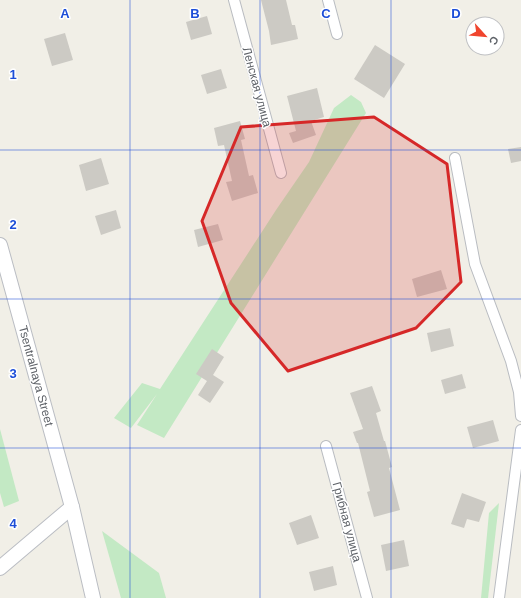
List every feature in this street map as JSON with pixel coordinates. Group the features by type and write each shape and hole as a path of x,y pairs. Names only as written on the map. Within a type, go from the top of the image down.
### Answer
{"main road":[{"name":"Tsentralnaya Street","path":"0,245 72,508 93,598"},
{"path":"0,568 72,508"}],"street":[{"name":"Ленская улица","path":"234,0 281,173"},
{"path":"328,0 337,34"},
{"path":"455,158 475,264 511,361 519,392 521,416"},
{"path":"499,598 521,430"},
{"name":"Грибная улица","path":"326,446 367,598"}],"highlighted area":[{"path":"374,117 447,164 461,282 416,328 288,371 231,303 202,221 241,127"}],"green space":[{"path":"351,95 361,102 366,113 164,438 137,425 157,394 131,428 114,418 142,383 160,389 276,210 309,162 334,108"},
{"path":"0,429 19,501 4,507 0,493"},
{"path":"499,503 488,598 481,598 489,513"},
{"path":"102,531 159,573 166,598 121,598"}],"building":[{"path":"261,0 286,0 292,25 295,25 298,39 271,45"},
{"path":"207,16 212,34 191,40 186,22"},
{"path":"65,33 73,60 52,66 44,39"},
{"path":"375,45 405,64 384,98 354,79"},
{"path":"221,69 227,88 207,94 201,75"},
{"path":"317,88 324,117 311,121 316,135 293,143 289,133 296,131 287,96"},
{"path":"240,121 245,139 241,140 249,176 253,175 258,193 232,201 226,182 232,181 224,145 218,146 214,128"},
{"path":"521,147 521,161 511,163 508,149"},
{"path":"101,158 109,184 86,191 79,165"},
{"path":"116,210 121,228 101,235 95,216"},
{"path":"218,224 223,240 198,247 194,230"},
{"path":"441,270 447,289 417,297 412,279"},
{"path":"450,328 454,346 431,352 427,333"},
{"path":"212,349 224,357 213,375 224,382 210,403 198,395 207,381 196,374"},
{"path":"462,374 466,388 445,394 441,380"},
{"path":"372,386 381,411 376,413 392,467 389,468 400,510 374,517 367,492 370,491 358,443 353,432 363,429 350,393"},
{"path":"493,420 499,441 473,448 467,427"},
{"path":"462,493 486,502 479,522 467,519 464,528 451,524"},
{"path":"311,515 319,538 297,545 289,523"},
{"path":"404,540 409,566 386,571 381,545"},
{"path":"333,566 337,585 314,591 309,572"}]}
